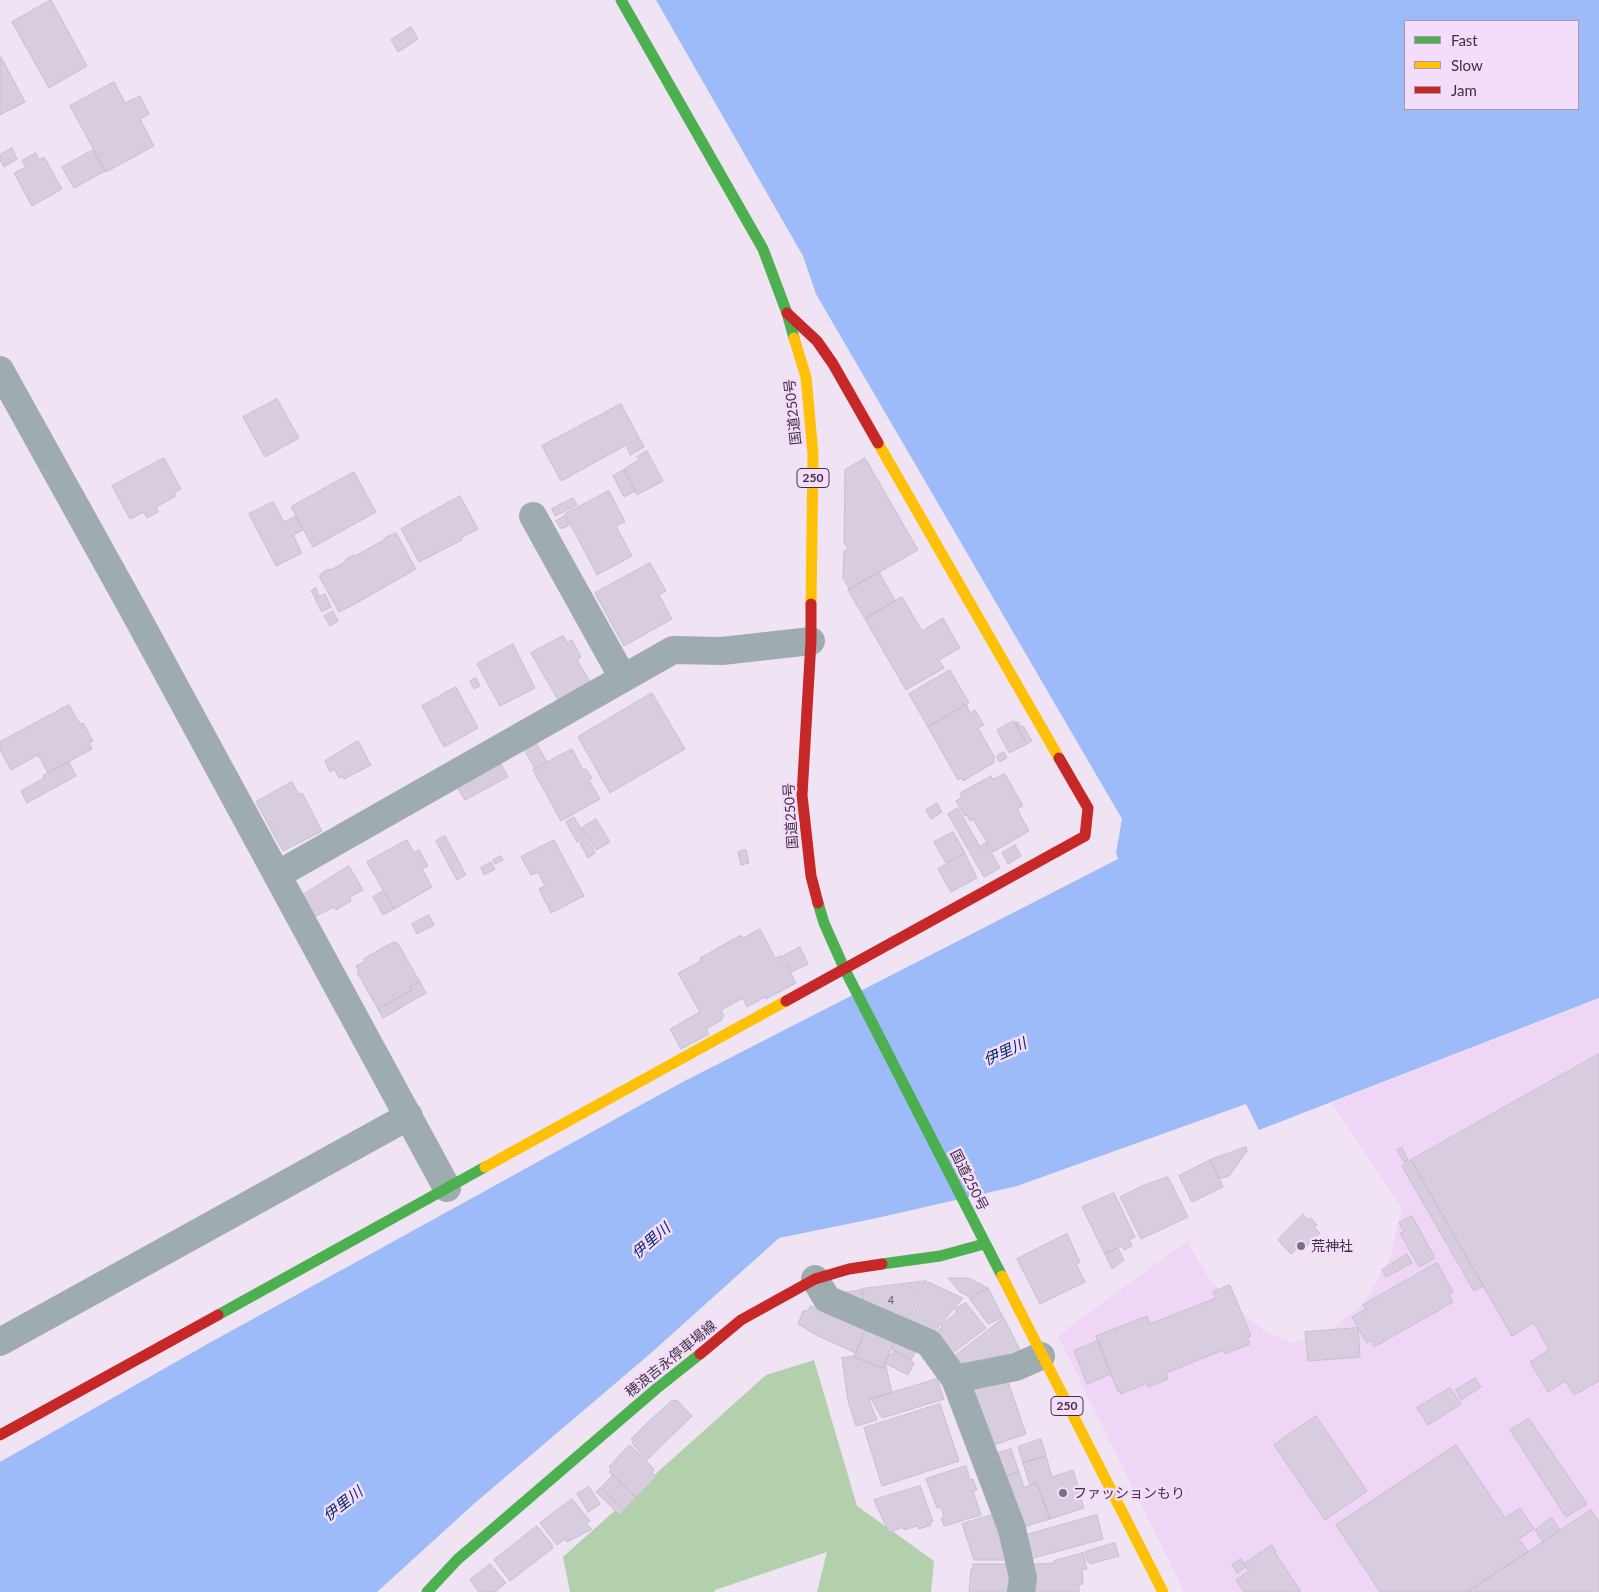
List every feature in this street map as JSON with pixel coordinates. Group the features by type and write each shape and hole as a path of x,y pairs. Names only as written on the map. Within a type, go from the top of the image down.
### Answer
{"main road":[{"name":"国道250号","path":"621,0 763,249 787,313 806,377 813,454 811,641 802,795 811,876 824,923 855,991 1163,1592"},
{"path":"0,1435 1085,836 1088,808 833,364 817,341 787,313"},
{"name":"穂浪吉永停車場線","path":"427,1592 458,1559 656,1389 741,1320 816,1279 849,1269 940,1256 984,1244"}],"street":[{"path":"0,370 447,1188"},
{"path":"533,516 623,678"},
{"path":"277,875 673,650 722,651 811,641"},
{"path":"0,1342 409,1116"},
{"path":"816,1279 827,1299 929,1343 955,1379 1012,1529 1023,1578 1021,1592"},
{"path":"955,1379 1016,1367 1041,1356"}],"shaded area":[{"path":"1599,999 1599,1592 1184,1592 1058,1336 1187,1241 1209,1279 1243,1314 1269,1334 1294,1343 1331,1330 1365,1302 1390,1258 1402,1209 1332,1103"}],"green space":[{"path":"814,1360 857,1506 934,1561 931,1592 817,1592 827,1552 715,1590 714,1592 570,1592 563,1557 766,1375"}],"water":[{"name":"伊里川","path":"656,0 1599,0 1599,998 1259,1130 1246,1104 1017,1186 779,1238 651,1353 476,1502 377,1592 0,1592 0,1462 211,1342 679,1084 1118,859 1116,853 1122,819 816,294 803,256"}],"building":[{"path":"51,0 87,66 49,88 12,22"},
{"path":"411,27 418,39 398,52 391,40"},
{"path":"0,58 25,102 0,115"},
{"path":"114,82 125,103 140,96 149,114 140,119 154,146 106,172 70,106"},
{"path":"12,148 17,159 4,167 0,160 0,155"},
{"path":"93,150 105,171 74,188 62,167"},
{"path":"36,153 39,160 44,157 62,189 32,206 14,173 26,167 22,161"},
{"path":"277,399 299,438 265,457 243,417"},
{"path":"621,404 639,438 561,481 542,446"},
{"path":"640,439 644,447 630,455 627,447"},
{"path":"647,451 663,481 637,495 624,469 639,460 637,457"},
{"path":"164,458 181,489 174,493 176,496 156,507 158,512 147,518 144,512 130,519 112,486"},
{"path":"865,458 918,550 848,590 849,588 843,578 844,551 848,549 844,542 845,470"},
{"path":"624,470 635,491 624,497 613,476"},
{"path":"354,472 376,512 313,547 291,507"},
{"path":"609,491 625,522 616,526 632,556 597,575 565,514"},
{"path":"460,496 478,529 461,538 462,540 419,562 401,529"},
{"path":"573,498 577,505 555,516 552,509"},
{"path":"273,502 284,522 296,516 303,530 293,535 302,553 276,566 249,514"},
{"path":"565,516 569,525 561,529 556,521"},
{"path":"396,533 416,569 339,612 319,576 353,555 355,556"},
{"path":"650,563 666,591 659,595 672,619 624,646 595,593"},
{"path":"879,572 895,601 865,619 848,590"},
{"path":"316,588 319,596 315,598 311,591"},
{"path":"325,594 331,607 322,612 315,599"},
{"path":"902,597 922,631 943,618 960,648 939,660 944,668 906,690 865,619"},
{"path":"333,611 338,621 330,626 324,616"},
{"path":"563,636 567,643 572,640 581,657 577,660 590,682 558,700 531,653"},
{"path":"513,644 535,688 500,706 477,664"},
{"path":"950,670 969,703 928,727 909,694"},
{"path":"476,678 480,686 474,689 470,681"},
{"path":"456,687 478,728 444,747 422,706"},
{"path":"652,693 685,749 610,793 578,737"},
{"path":"69,705 80,724 83,723 93,741 89,743 92,749 48,773 38,755 11,770 0,750 0,742"},
{"path":"966,705 970,713 975,710 984,725 978,728 995,758 993,760 995,762 963,781 961,778 958,780 928,727"},
{"path":"1014,721 1027,744 1009,753 997,730"},
{"path":"1018,722 1021,727 1023,726 1032,741 1027,744 1015,723"},
{"path":"358,741 371,765 344,779 343,776 339,778 335,769 330,772 325,761"},
{"path":"536,743 547,762 535,769 524,749"},
{"path":"572,749 583,770 586,769 592,778 589,780 600,799 561,821 533,770"},
{"path":"1004,752 1007,758 999,762 997,756"},
{"path":"69,762 76,776 27,803 21,791"},
{"path":"501,764 508,777 465,800 457,787"},
{"path":"1005,774 1023,806 1017,809 1029,831 993,852 973,819 970,821 967,815 965,816 956,801 962,797 960,793 991,776 993,779"},
{"path":"292,782 299,795 302,793 322,831 283,851 256,802"},
{"path":"937,803 942,812 931,819 926,810"},
{"path":"958,808 979,845 969,851 948,814"},
{"path":"574,817 586,837 577,842 566,822"},
{"path":"596,819 610,842 596,850 582,828"},
{"path":"953,832 965,853 946,863 934,842"},
{"path":"445,836 466,875 457,880 436,841"},
{"path":"587,839 595,853 588,858 580,843"},
{"path":"407,840 414,853 419,850 428,866 422,869 432,887 394,909 367,862"},
{"path":"554,840 584,896 551,913 539,889 545,886 538,872 531,875 521,857"},
{"path":"986,843 1000,868 984,877 970,853"},
{"path":"1015,845 1021,856 1008,864 1002,853"},
{"path":"746,850 749,863 741,865 738,852"},
{"path":"965,854 977,878 951,892 938,869"},
{"path":"501,856 503,860 495,864 493,860"},
{"path":"491,862 495,869 484,875 481,868"},
{"path":"349,866 363,890 350,897 351,901 336,910 334,907 314,917 301,896"},
{"path":"384,891 394,909 383,915 373,897"},
{"path":"429,915 434,925 417,934 412,924"},
{"path":"760,929 775,958 781,956 796,983 747,1007 743,998 721,1010 724,1016 721,1018 722,1020 706,1029 709,1034 681,1049 670,1029 700,1012 678,973 701,961 700,958 741,935 743,938"},
{"path":"394,942 395,944 397,942 420,982 410,987 412,990 378,1009 357,972 359,972 356,966 365,961 364,959"},
{"path":"800,947 808,964 791,972 783,956"},
{"path":"420,982 426,993 383,1018 378,1009 412,990 410,987"},
{"path":"1599,1054 1599,1381 1574,1395 1566,1381 1548,1392 1530,1362 1549,1350 1534,1323 1512,1336 1411,1160"},
{"path":"1246,1147 1247,1151 1229,1176 1219,1179 1210,1160"},
{"path":"1402,1148 1408,1160 1404,1162 1397,1150"},
{"path":"1210,1160 1223,1187 1192,1202 1179,1176"},
{"path":"1411,1160 1483,1286 1474,1291 1402,1166"},
{"path":"1168,1177 1188,1217 1141,1239 1120,1197 1142,1186"},
{"path":"1114,1193 1135,1237 1129,1240 1132,1246 1124,1250 1122,1246 1105,1254 1082,1207"},
{"path":"1303,1214 1308,1220 1311,1218 1317,1225 1314,1227 1320,1233 1305,1248 1302,1244 1291,1254 1278,1240"},
{"path":"1412,1216 1435,1258 1419,1267 1400,1233 1404,1232 1399,1223"},
{"path":"1067,1234 1080,1262 1076,1264 1085,1282 1040,1304 1017,1259"},
{"path":"1118,1248 1124,1260 1112,1269 1105,1254"},
{"path":"1407,1254 1412,1263 1386,1277 1382,1270"},
{"path":"1437,1263 1453,1292 1449,1294 1453,1302 1374,1347 1371,1340 1367,1343 1352,1317 1366,1309 1363,1305"},
{"path":"949,1278 968,1278 988,1288 971,1298 960,1292"},
{"path":"926,1281 906,1326 865,1310 862,1289"},
{"path":"928,1282 963,1298 931,1335 910,1323"},
{"path":"1230,1285 1251,1336 1242,1340 1243,1342 1248,1339 1250,1344 1225,1354 1223,1350 1166,1373 1168,1379 1148,1387 1147,1383 1121,1394 1120,1391 1118,1392 1096,1336 1147,1316 1150,1324 1216,1298 1213,1292"},
{"path":"988,1288 1003,1317 988,1324 970,1299"},
{"path":"861,1290 865,1310 843,1293"},
{"path":"966,1303 986,1328 950,1355 933,1334 957,1312 955,1309"},
{"path":"811,1306 866,1328 856,1353 818,1336 798,1324 803,1311 807,1311"},
{"path":"1004,1318 1020,1350 1002,1361 959,1366 951,1359"},
{"path":"868,1325 897,1338 882,1368 854,1357"},
{"path":"1358,1328 1360,1357 1308,1361 1305,1332"},
{"path":"898,1339 917,1349 911,1360 892,1349"},
{"path":"1098,1341 1111,1374 1087,1384 1074,1351"},
{"path":"894,1351 914,1363 908,1375 885,1363"},
{"path":"855,1356 882,1368 885,1362 892,1393 869,1400 877,1420 856,1426 848,1401 842,1358"},
{"path":"1475,1378 1481,1387 1461,1400 1456,1390"},
{"path":"937,1379 944,1399 882,1418 871,1399"},
{"path":"1008,1382 1026,1434 982,1449 965,1392"},
{"path":"1450,1388 1461,1404 1428,1425 1417,1408"},
{"path":"673,1400 678,1401 692,1416 647,1460 632,1443 634,1441 631,1439"},
{"path":"940,1404 959,1461 882,1486 864,1428"},
{"path":"1316,1416 1367,1491 1325,1520 1274,1445"},
{"path":"1529,1419 1587,1504 1566,1517 1510,1430"},
{"path":"1041,1439 1046,1456 1023,1463 1018,1447"},
{"path":"630,1445 654,1469 652,1473 656,1477 636,1497 609,1472 611,1470 609,1467"},
{"path":"1456,1445 1505,1518 1520,1508 1534,1529 1519,1539 1528,1552 1467,1592 1380,1592 1336,1525"},
{"path":"1011,1449 1019,1472 997,1479 989,1456"},
{"path":"1046,1456 1052,1477 1073,1470 1084,1508 1050,1519 1037,1483 1030,1485 1023,1463"},
{"path":"966,1466 970,1480 973,1479 977,1490 973,1491 981,1515 944,1526 941,1518 944,1517 941,1507 937,1508 926,1479"},
{"path":"1019,1472 1024,1487 1037,1483 1050,1519 1010,1531 997,1479"},
{"path":"613,1475 636,1497 624,1510 601,1488"},
{"path":"920,1486 933,1521 930,1522 931,1525 919,1529 917,1526 904,1530 903,1527 889,1533 874,1500"},
{"path":"589,1487 600,1504 588,1512 577,1494"},
{"path":"601,1488 624,1510 620,1515 596,1492"},
{"path":"572,1499 590,1521 586,1523 592,1529 567,1542 565,1539 557,1545 540,1523"},
{"path":"1591,1510 1599,1522 1599,1592 1467,1592"},
{"path":"992,1515 1007,1560 974,1560 962,1524"},
{"path":"1097,1515 1103,1539 1019,1562 1012,1539"},
{"path":"1552,1518 1560,1530 1543,1542 1535,1530"},
{"path":"537,1526 553,1548 510,1581 494,1560"},
{"path":"1115,1543 1119,1556 1090,1564 1087,1561 1085,1552"},
{"path":"1272,1545 1275,1553 1301,1592 1244,1592 1236,1580 1249,1571 1244,1564"},
{"path":"1083,1553 1087,1569 1082,1569 1083,1584 1079,1585 1079,1592 1022,1592 1022,1565 1054,1563 1054,1561"},
{"path":"1241,1559 1246,1567 1237,1573 1232,1565"},
{"path":"490,1564 506,1583 495,1592 479,1592 470,1580"},
{"path":"973,1564 1008,1564 1011,1592 969,1592"}],"traffic: fast":[{"path":"621,0 763,249 787,313 794,338"},
{"path":"818,903 824,923 844,968 1002,1276"},
{"path":"218,1315 485,1167"},
{"path":"882,1264 940,1256 984,1244"},
{"path":"427,1592 458,1559 656,1389 700,1354"}],"traffic: slow":[{"path":"794,338 806,377 813,454 811,604"},
{"path":"878,443 1059,758"},
{"path":"485,1167 786,1001"},
{"path":"1002,1276 1163,1592"}],"traffic: jam":[{"path":"787,313 817,341 833,364 878,443"},
{"path":"811,604 811,641 802,795 811,876 818,903"},
{"path":"786,1001 1085,836 1088,808 1059,758"},
{"path":"700,1354 741,1320 815,1279 849,1269 882,1264"},
{"path":"0,1435 218,1315"}],"place":[{"name":"荒神社","path":"1301,1246"},
{"name":"ファッションもり","path":"1063,1493"}]}
